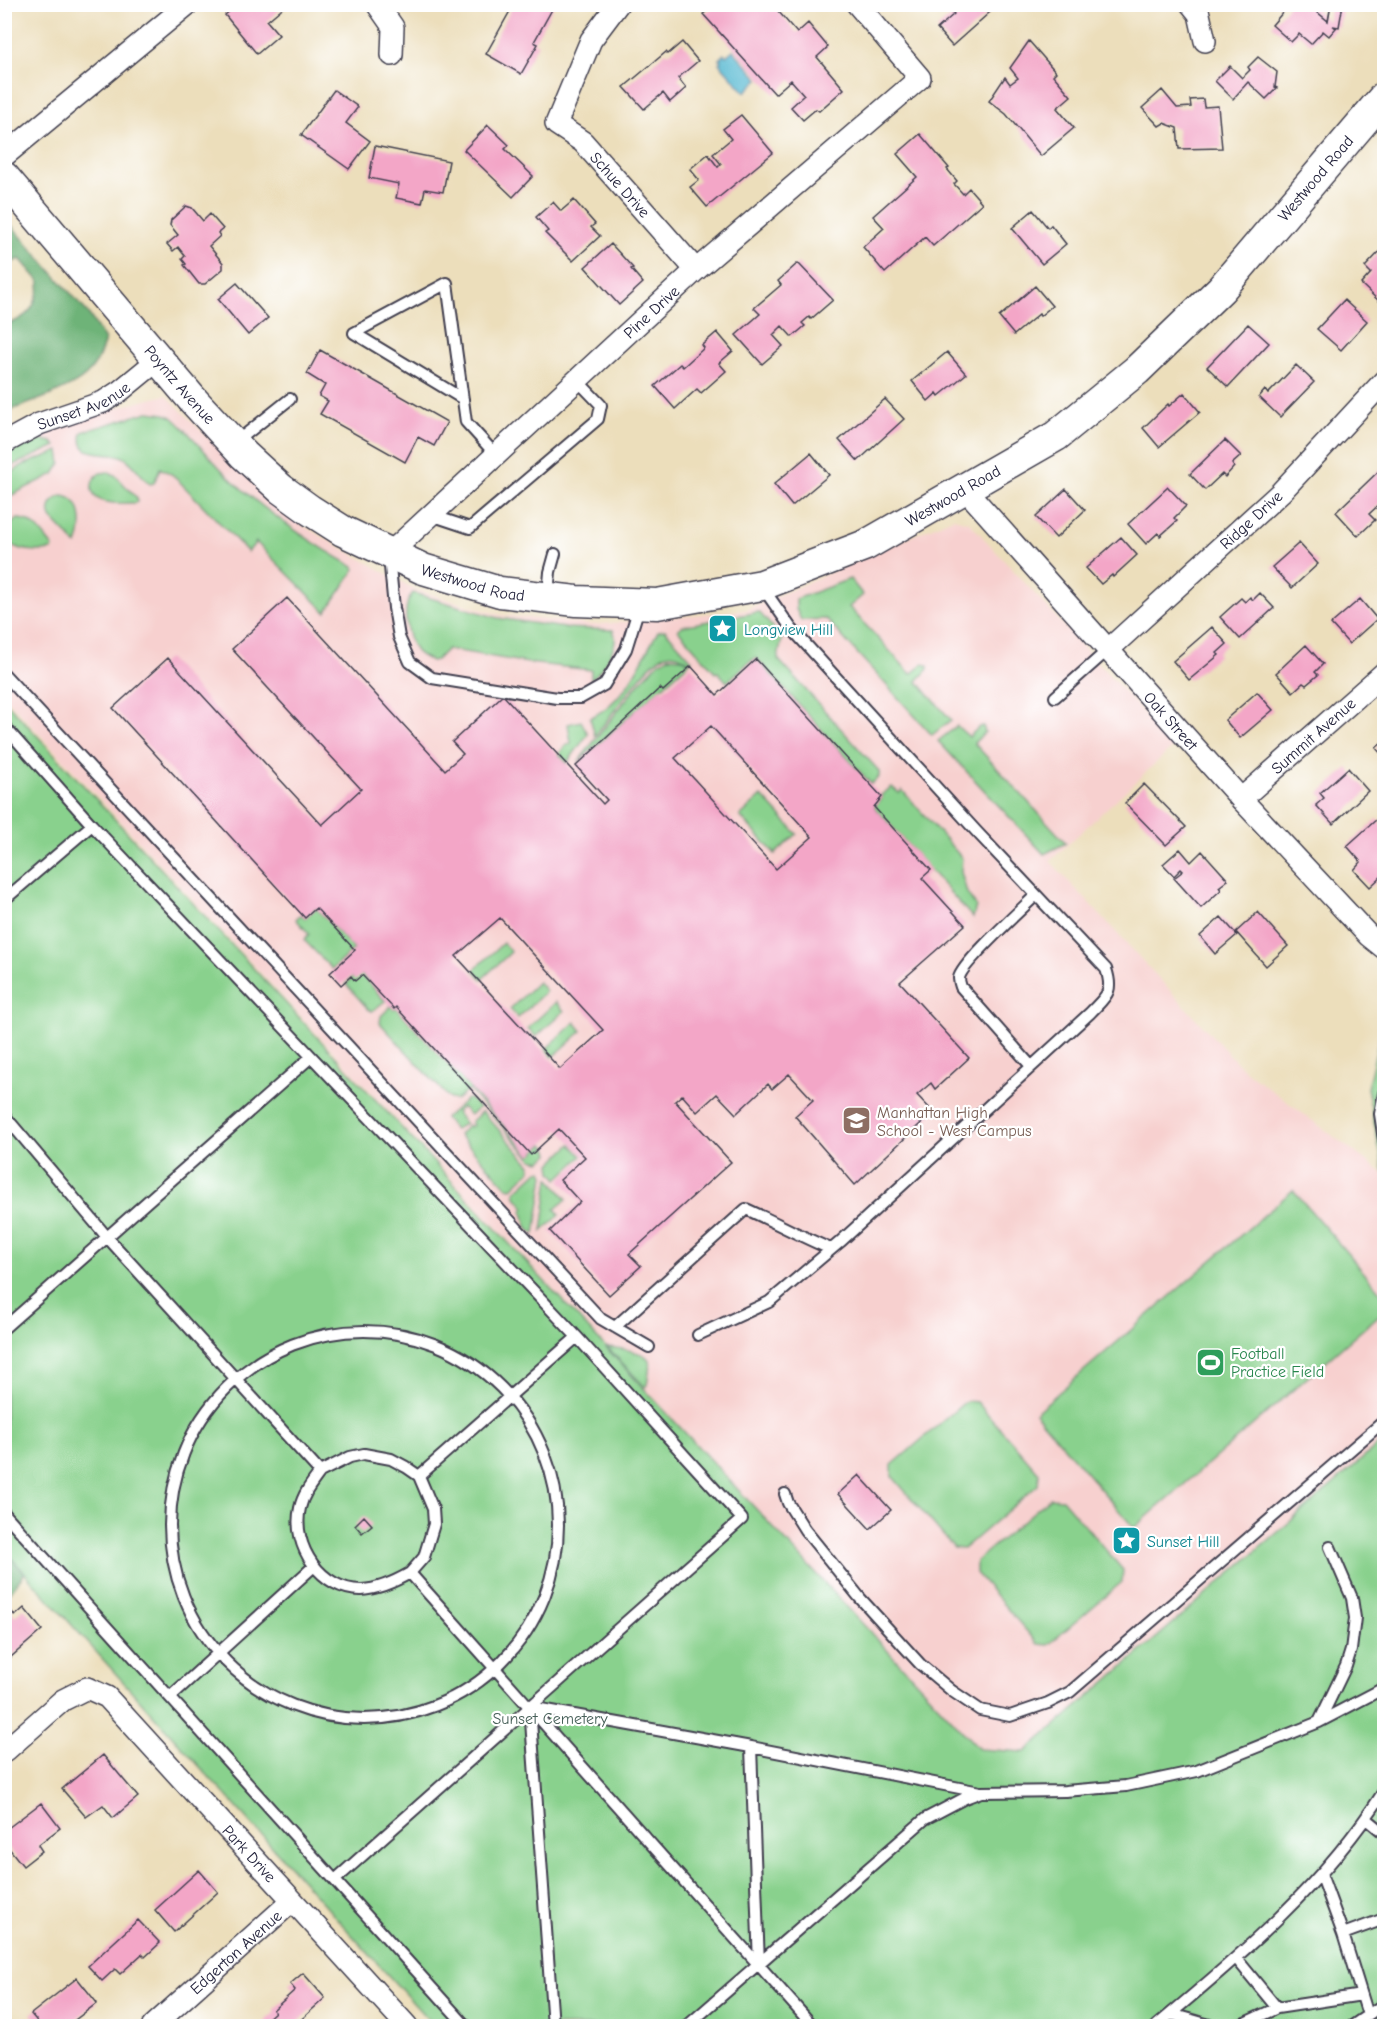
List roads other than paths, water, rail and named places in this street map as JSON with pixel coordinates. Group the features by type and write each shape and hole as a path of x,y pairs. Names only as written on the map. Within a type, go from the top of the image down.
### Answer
{"street":[{"path":"4,156 188,4"},
{"path":"377,4 393,27 392,55"},
{"name":"Schue Drive","path":"618,4 591,40 556,124 583,142 696,270"},
{"name":"Pine Drive","path":"389,554 696,270 920,78 857,4"},
{"path":"1191,4 1199,14 1205,41"},
{"name":"Westwood Road","path":"389,554 423,569 500,592 548,598 657,604 762,585 866,545 1056,436 1137,370 1221,289 1384,97"},
{"name":"Poyntz Avenue","path":"4,177 234,444 281,489 310,510 343,531 389,554"},
{"name":"Sunset Avenue","path":"4,443 39,424 103,402 159,359"},
{"name":"Ridge Drive","path":"1109,650 1281,492 1384,381"},
{"name":"Oak Street","path":"965,489 1241,799 1369,936 1384,948"},
{"name":"Summit Avenue","path":"1241,799 1384,673"},
{"name":"Park Drive","path":"4,1752 63,1700 87,1688 107,1697 407,2026"},
{"name":"Edgerton Avenue","path":"153,2026 292,1901"}],"lane":[{"path":"463,399 354,333 447,283 463,399 466,422 496,455"},
{"path":"431,515 470,528 598,419 601,405 577,380"},
{"path":"234,444 290,399"},
{"path":"389,554 399,637 410,662 432,678 557,698 581,698 604,685 626,649 640,604"},
{"path":"548,598 550,572 555,554"},
{"path":"698,1335 769,1302 831,1249 1032,1066 1107,995 1110,983 1106,969 791,628 762,585"},
{"path":"1055,697 1109,650"},
{"path":"4,674 601,1319 649,1347"},
{"path":"4,726 92,825 577,1337 742,1519 335,1880"},
{"path":"4,900 92,825"},
{"path":"1032,1066 961,987 959,977 992,937 1036,895"},
{"path":"4,1328 311,1057"},
{"path":"1384,1093 1380,1114 1384,1140"},
{"path":"7,1122 107,1237 320,1472"},
{"path":"618,1328 746,1209 801,1237 831,1249"},
{"path":"376,1331 417,1339 449,1351 484,1374 509,1397 529,1424 547,1462 555,1495 557,1538 548,1587 538,1611 526,1633 495,1668 472,1686 427,1709 394,1716 352,1719 302,1709 279,1699 243,1676 218,1653 198,1625 180,1587 172,1554 170,1512 173,1487 189,1439 217,1397 235,1379 255,1363 301,1341 333,1333 376,1331"},
{"path":"419,1476 577,1337"},
{"path":"785,1494 805,1530 860,1598 920,1664 952,1691 980,1710 1010,1716 1048,1703 1070,1692 1384,1421"},
{"path":"364,1454 392,1459 419,1476 433,1509 434,1524 424,1557 410,1573 395,1582 363,1590 346,1588 328,1580 314,1566 306,1555 298,1523 303,1497 320,1472 350,1457 364,1454"},
{"path":"4,1513 466,2026"},
{"path":"1318,1722 1346,1666 1351,1650 1355,1618 1352,1598 1330,1547"},
{"path":"170,1697 314,1566"},
{"path":"410,1573 813,2026"},
{"path":"530,1707 981,1792 1065,1791 1126,1786 1197,1771 1318,1722 1384,1688"},
{"path":"530,1707 553,2026"},
{"path":"751,1747 759,1965"},
{"path":"1156,2026 1236,1958 1305,1893 1367,1819 1384,1791"},
{"path":"687,2026 926,1819 981,1792"},
{"path":"1367,1819 1384,1833"},
{"path":"1321,1874 1343,1934 1368,2015"},
{"path":"1343,1934 1384,1919"},
{"path":"1236,1958 1277,2008"},
{"path":"1239,2026 1277,2008 1362,1995"},
{"path":"1352,2026 1384,2004"},
{"path":"1171,2014 1214,2026"}],"water":[{"path":"733,50 759,79 745,92 719,63 721,61 719,59 724,54 726,56"}],"place":[{"name":"Longview Hill","path":"723,629"},
{"name":"Manhattan High School - West Campus","path":"856,1121"},
{"name":"Football Practice Field","path":"1210,1362"},
{"name":"Sunset Hill","path":"1126,1541"}],"park label":[{"name":"Sunset Cemetery","path":"550,1718"}]}
